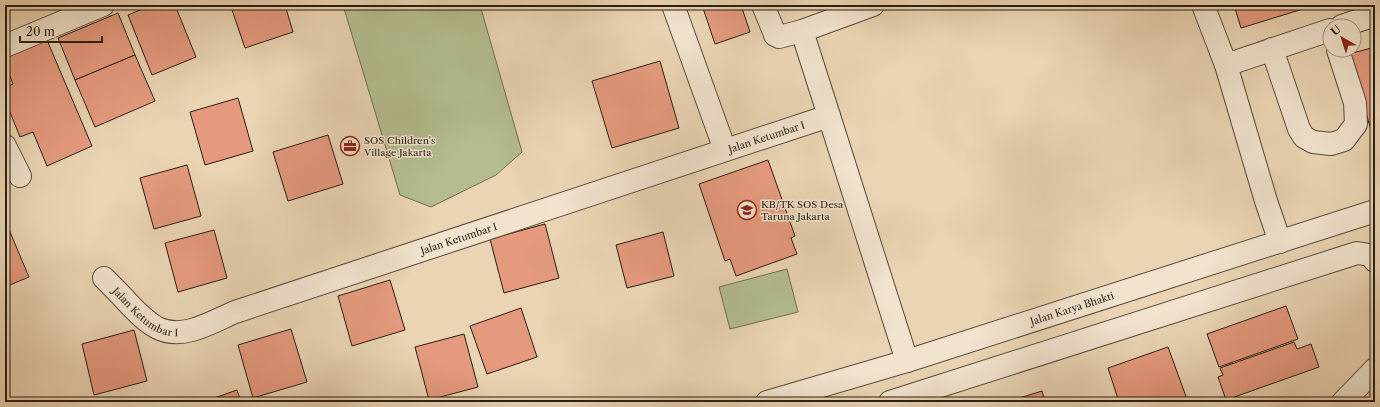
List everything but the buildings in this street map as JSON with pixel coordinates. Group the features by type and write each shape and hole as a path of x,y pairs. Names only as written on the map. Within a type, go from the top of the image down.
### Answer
{"street":[{"path":"5,46 103,5"},
{"path":"674,5 725,150"},
{"path":"763,5 777,36 802,31 873,5"},
{"path":"1203,5 1226,65 1266,201 1280,242"},
{"path":"1362,19 1375,15"},
{"path":"802,31 907,361"},
{"path":"1226,65 1322,33"},
{"path":"1272,49 1299,129 1304,137 1313,142 1330,144 1344,140 1356,124 1355,102 1341,58"},
{"name":"Jalan Ketumbar I","path":"104,278 149,323 168,331 178,332 192,330 235,312 830,116"},
{"path":"5,146 20,176"},
{"name":"Jalan Karya Bhakti","path":"767,402 907,361 1375,211"},
{"path":"890,402 1357,253 1370,254 1375,261"},
{"path":"1343,402 1375,369"}],"green space":[{"path":"343,5 480,5 522,152 496,175 431,207 400,195"},
{"path":"787,269 798,312 730,329 719,287"}],"place":[{"name":"SOS Children's Village Jakarta","path":"350,146"},
{"name":"KB/TK SOS Desa Taruna Jakarta","path":"747,210"}]}
